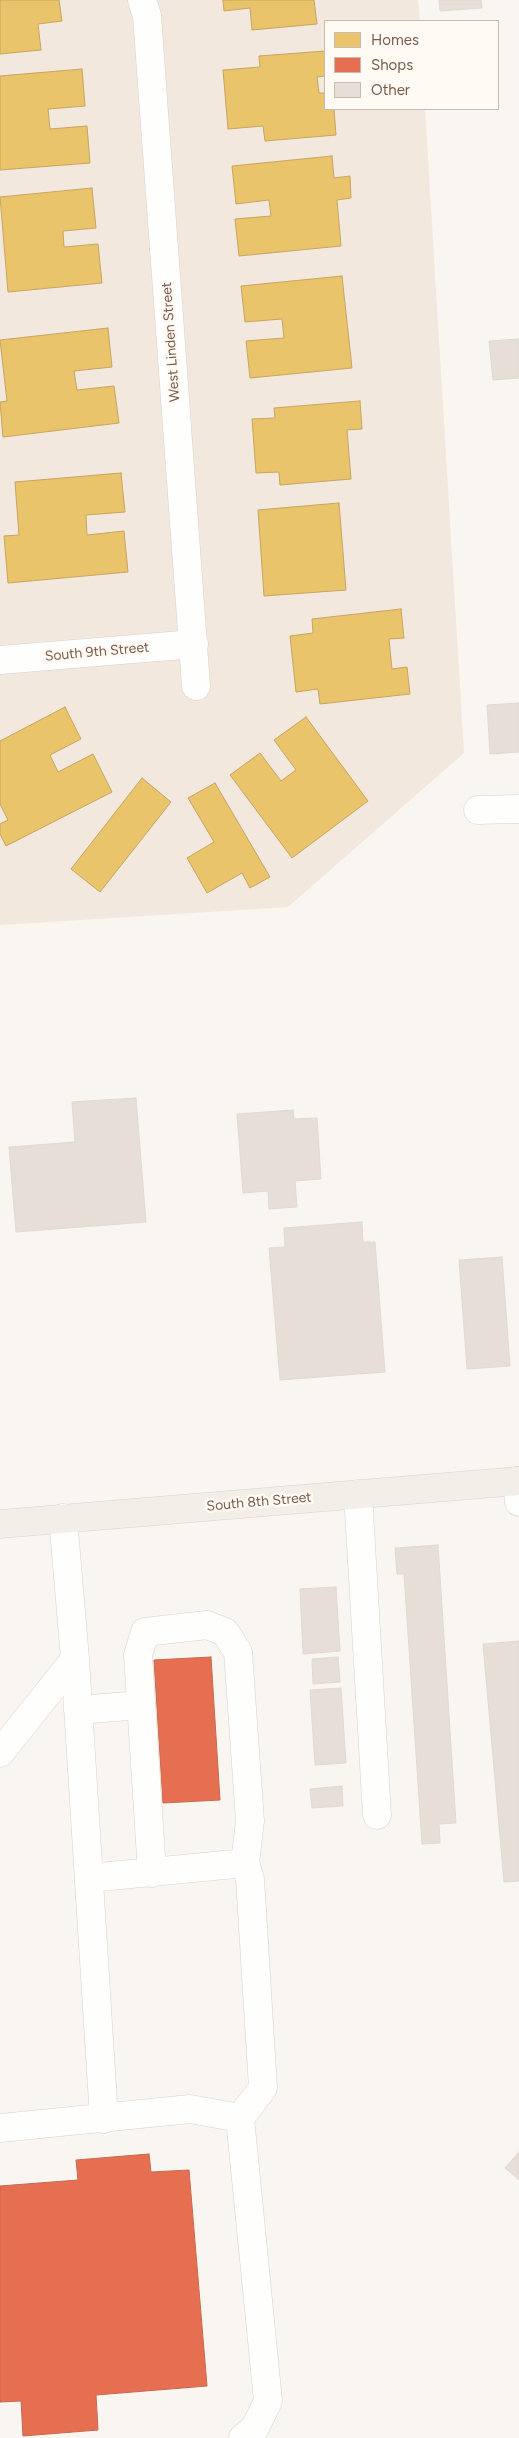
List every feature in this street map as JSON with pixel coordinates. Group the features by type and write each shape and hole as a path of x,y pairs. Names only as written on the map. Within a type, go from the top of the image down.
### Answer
{"main road":[{"name":"South 8th Street","path":"0,1524 358,1494 518,1488"}],"street":[{"name":"West Linden Street","path":"142,0 147,16 196,686"},
{"name":"South 9th Street","path":"0,660 194,644"},
{"path":"478,810 519,808"},
{"path":"358,1494 377,1815"},
{"path":"63,1518 75,1659 104,2119"},
{"path":"152,1873 138,1656 145,1632 207,1625 225,1632 238,1652 250,1821 246,1863 250,1879 262,2088 240,2118 268,2401 255,2428 243,2438"},
{"path":"0,1753 75,1659"},
{"path":"78,1710 141,1705"},
{"path":"89,1878 246,1863"},
{"path":"0,2128 190,2109 240,2118"}],"shaded area":[{"path":"0,0 418,0 420,20 324,20 324,110 425,110 464,753 288,907 0,925"}],"building: Homes":[{"path":"0,0 59,0 62,21 38,24 41,50 0,54"},
{"path":"223,0 314,0 317,24 252,30 250,8 224,11"},
{"path":"324,51 324,76 317,77 319,93 324,93 324,110 334,110 336,135 265,141 263,126 228,129 223,70 260,67 259,56"},
{"path":"82,69 85,106 48,109 50,129 87,126 90,163 0,170 0,76"},
{"path":"332,156 334,178 350,176 351,198 337,200 341,246 239,256 235,219 271,216 269,200 236,204 232,166"},
{"path":"92,188 96,228 63,231 64,247 98,244 102,283 8,292 0,197"},
{"path":"342,276 352,368 250,378 246,341 284,338 282,319 245,322 241,286"},
{"path":"108,328 112,367 74,371 77,390 114,386 119,423 3,437 0,402 7,401 0,340"},
{"path":"360,401 362,429 347,430 351,479 280,485 279,472 256,473 252,419 275,418 274,408"},
{"path":"121,473 125,512 86,515 87,535 124,531 128,572 8,583 4,536 19,535 15,482"},
{"path":"339,503 346,590 264,596 258,510"},
{"path":"401,609 404,638 389,639 392,669 407,667 410,694 320,704 318,689 296,692 290,636 313,633 312,619"},
{"path":"65,707 81,739 50,755 58,772 93,754 112,792 6,846 0,834 0,824 8,820 0,804 0,741"},
{"path":"306,717 368,801 292,858 230,775 260,753 281,781 296,770 274,740"},
{"path":"142,778 171,802 100,892 71,869"},
{"path":"215,783 270,877 250,888 242,873 207,893 187,858 214,842 188,798"}],"building: Shops":[{"path":"211,1657 220,1800 163,1803 154,1660"},
{"path":"149,2154 151,2172 189,2170 207,2386 96,2395 98,2430 23,2436 21,2401 0,2402 0,2186 78,2180 76,2160"}],"building: Other":[{"path":"439,0 481,0 482,8 440,11"},
{"path":"519,339 519,378 493,380 489,341"},
{"path":"519,703 519,752 490,754 487,705"},
{"path":"136,1098 146,1222 16,1232 9,1147 75,1142 72,1102"},
{"path":"293,1110 294,1119 317,1118 321,1179 295,1181 297,1207 269,1209 268,1191 243,1193 237,1114"},
{"path":"362,1222 363,1242 375,1242 385,1372 280,1380 269,1248 285,1247 284,1228"},
{"path":"502,1257 510,1366 467,1369 459,1260"},
{"path":"438,1545 456,1823 439,1824 440,1843 422,1844 404,1574 397,1574 395,1548"},
{"path":"336,1587 340,1651 303,1654 300,1589"},
{"path":"519,1641 519,1881 504,1882 483,1644"},
{"path":"338,1657 340,1682 313,1684 312,1659"},
{"path":"341,1688 346,1763 315,1765 310,1690"},
{"path":"342,1786 343,1806 312,1808 310,1789"},
{"path":"519,2152 519,2180 505,2168"}]}
